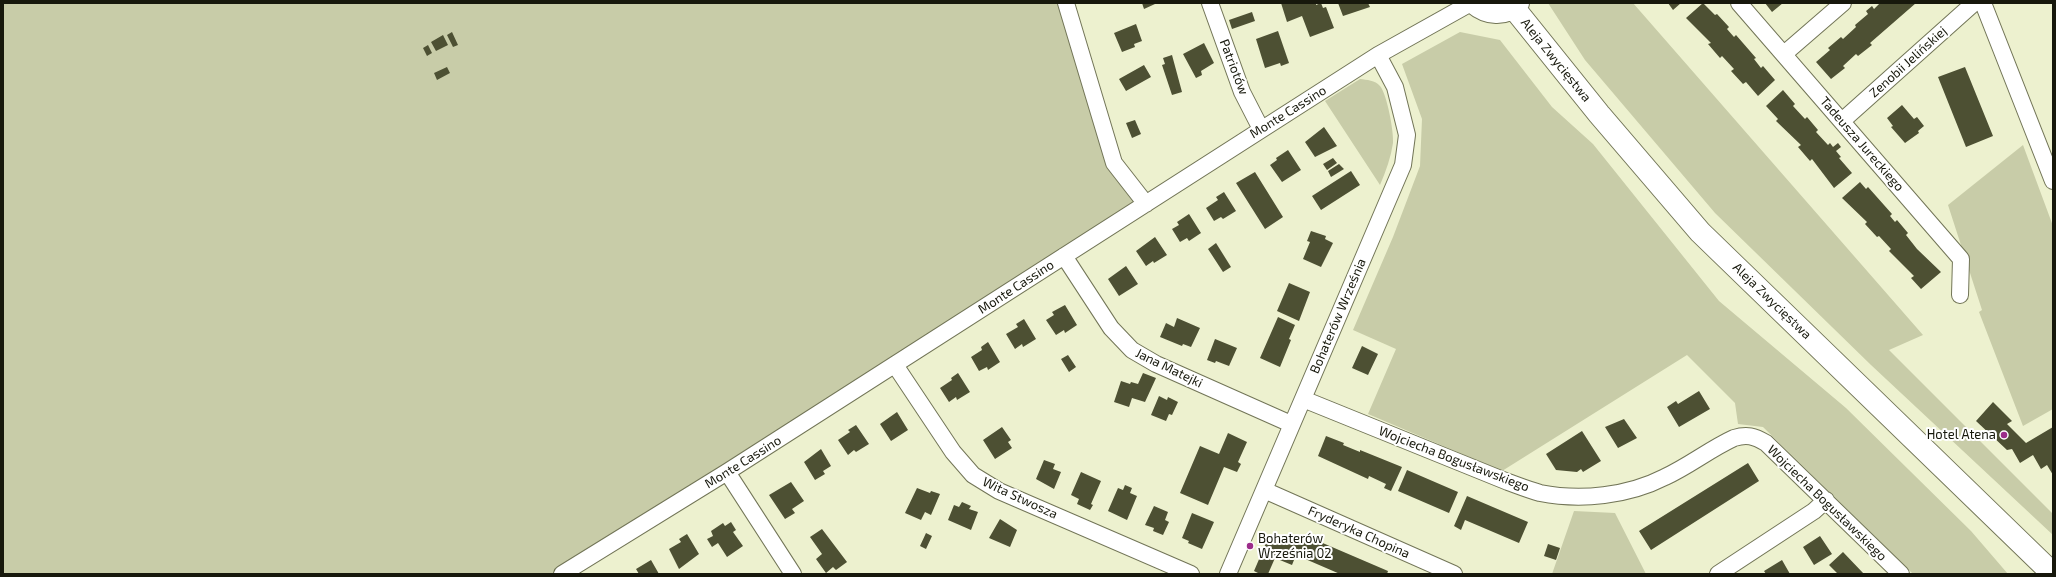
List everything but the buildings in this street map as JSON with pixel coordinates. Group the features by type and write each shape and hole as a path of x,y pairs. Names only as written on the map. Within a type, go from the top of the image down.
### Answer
{"main road":[{"path":"1472,3 1486,11 1495,13 1515,5"},
{"name":"Aleja Zwycięstwa","path":"1515,5 1598,114 1700,232 2053,574"}],"street":[{"path":"1066,3 1114,163 1146,204"},
{"name":"Patriotów","path":"1210,3 1242,92 1261,129"},
{"name":"Monte Cassino","path":"562,574 727,472 1378,55 1472,3"},
{"name":"Tadeusza Jureckiego","path":"1739,3 1961,259 1960,295"},
{"path":"1784,54 1843,3"},
{"name":"Zenobii Jelińskiej","path":"1842,121 1974,3"},
{"path":"1983,3 2053,181"},
{"name":"Bohaterów Września","path":"1228,574 1403,165 1407,135 1395,87 1378,55"},
{"name":"Jana Matejki","path":"1064,256 1111,328 1132,350 1156,364 1291,424"},
{"name":"Wita Stwosza","path":"895,365 953,452 973,475 999,491 1191,574"},
{"name":"Wojciecha Bogusławskiego","path":"1302,399 1508,482 1540,492 1576,496 1611,494 1638,489 1665,477 1722,443 1746,435 1756,437 1766,443 1901,574"},
{"path":"727,472 793,574"},
{"name":"Fryderyka Chopina","path":"1264,490 1454,574"},
{"path":"1718,574 1814,511 1826,500"}],"green space":[{"path":"3,3 1066,3 1114,163 1146,204 562,574 3,574"},
{"path":"1548,3 1633,3 1923,335 1889,350 2053,514 2053,535 1871,365 1715,213 1585,60"},
{"path":"1460,32 1500,40 1552,107 1593,144 1719,301 1846,408 1971,531 2008,574 1913,574 1763,427 1738,424 1735,403 1687,355 1502,471 1368,414 1396,349 1353,330 1393,237 1420,166 1422,119 1402,64"},
{"path":"1360,79 1373,81 1380,86 1383,90 1390,113 1393,143 1388,164 1380,185 1325,101"},
{"path":"2023,145 2053,226 2053,409 2023,426 1979,312 1982,310 1948,205"},
{"path":"1574,511 1615,513 1646,574 1552,574"}],"place":[{"name":"Hotel Atena","path":"2004,435"},
{"name":"Bohaterów Września 02","path":"1250,546"}]}
